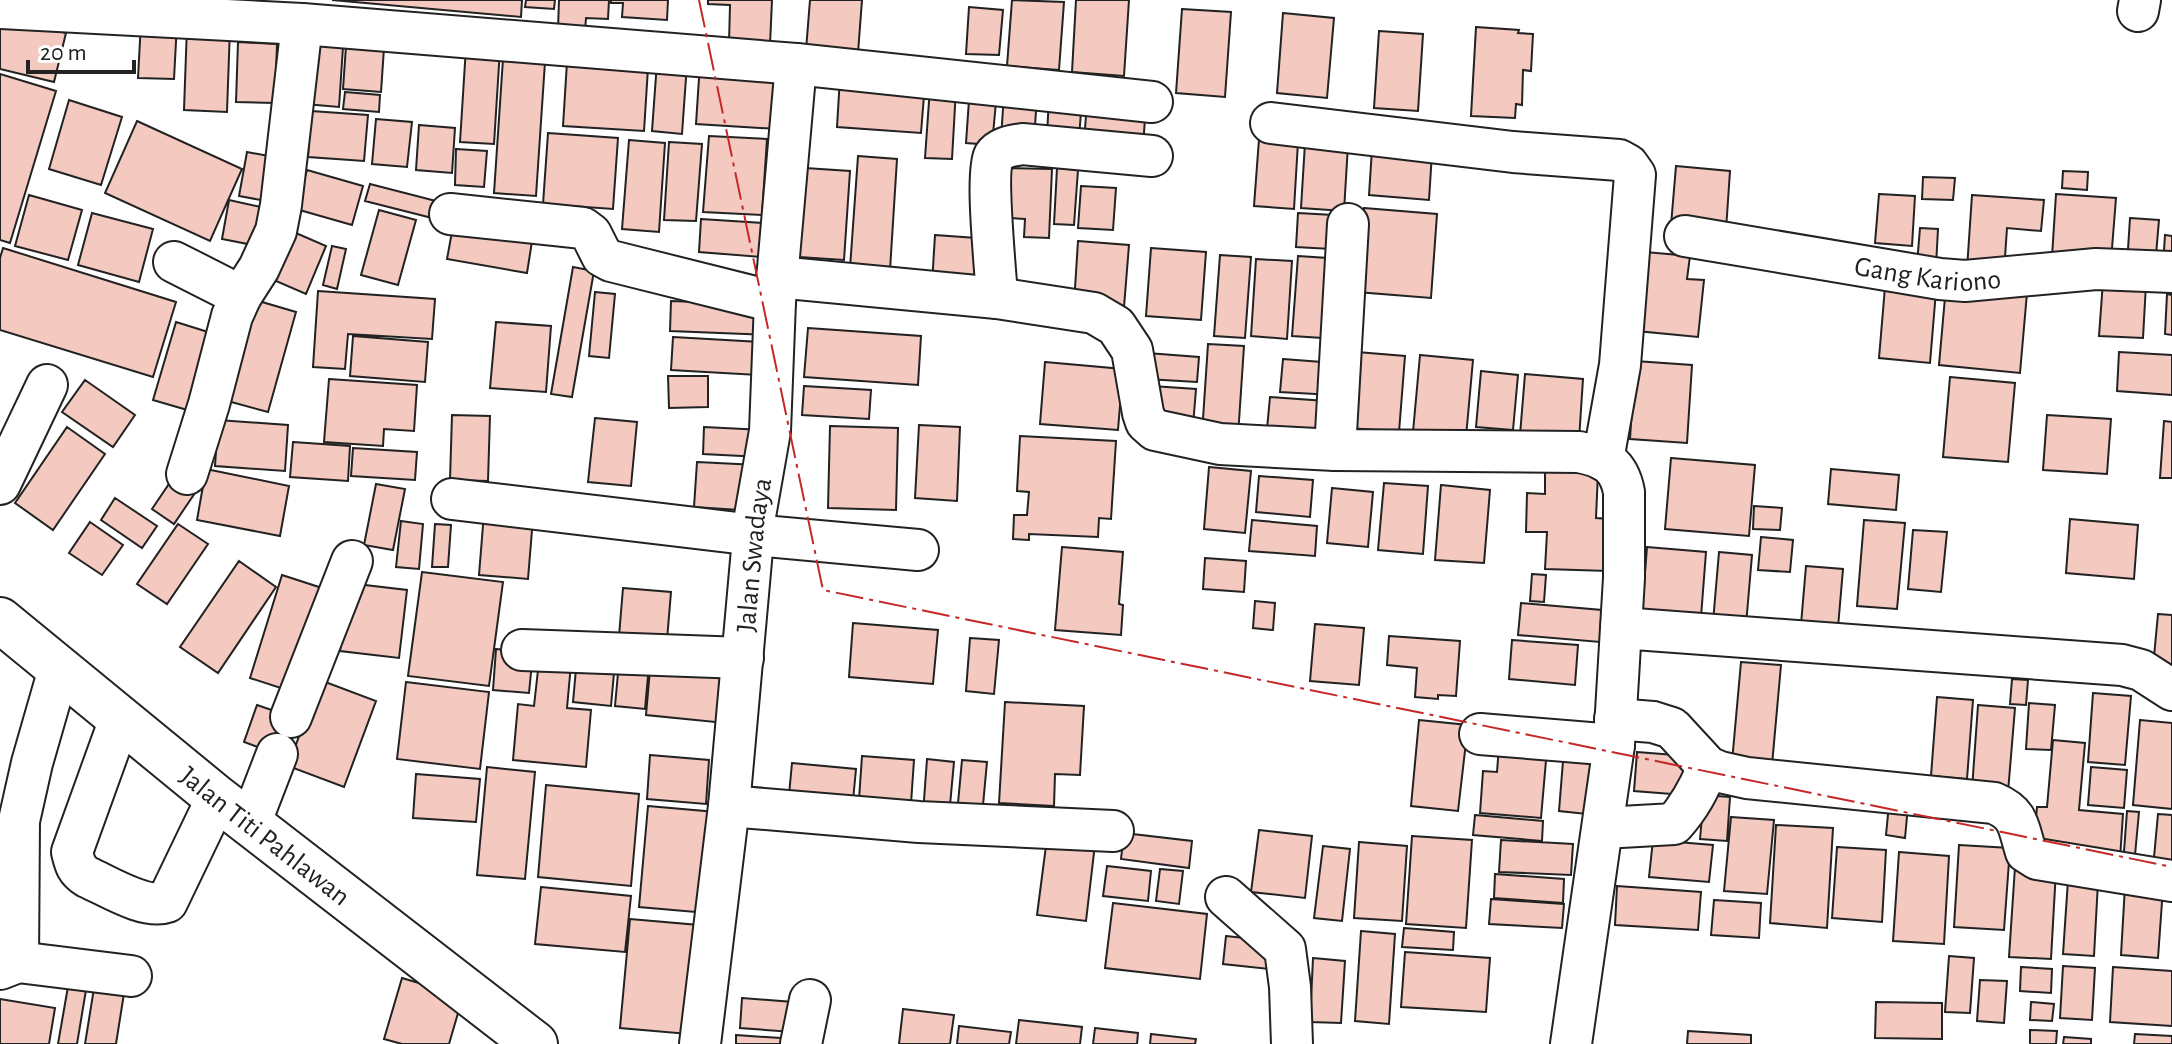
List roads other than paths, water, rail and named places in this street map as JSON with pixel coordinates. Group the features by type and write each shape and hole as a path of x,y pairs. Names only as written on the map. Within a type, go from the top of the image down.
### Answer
{"main road":[{"name":"Jalan Titi Pahlawan","path":"0,620 233,811 535,1044"}],"street":[{"path":"0,8 302,24 796,64 1152,102"},
{"path":"187,474 232,316 276,231 302,24"},
{"name":"Jalan Swadaya","path":"700,1044 729,806 754,535 770,431 776,289 796,64"},
{"path":"1271,123 1513,152 1619,160 1628,165 1635,175 1620,365 1603,460"},
{"path":"997,298 991,195 991,167 997,152 1022,144 1152,156"},
{"path":"450,214 583,228 591,234 602,256 611,261 776,289 997,298 1094,313 1116,326 1132,350 1143,413 1150,428 1155,430 1220,444 1335,450 1579,452 1603,460 1616,469 1624,492 1621,628 1614,732 1571,1044"},
{"path":"1335,450 1348,224"},
{"name":"Gang Kariono","path":"1685,236 1965,281 2096,269 2172,272"},
{"path":"174,262 241,296"},
{"path":"0,484 47,385"},
{"path":"452,499 754,535 918,550"},
{"path":"291,717 352,561"},
{"path":"1621,628 2122,665 2141,670 2172,690"},
{"path":"522,650 743,658"},
{"path":"59,669 19,821 9,965 131,976"},
{"path":"120,719 72,852 75,866 87,877 142,902 157,905 167,902 277,754"},
{"path":"1480,734 1614,732 1653,722 1672,728 1708,767 1720,772 1747,778 1994,803 2015,817 2026,852 2037,859 2172,881"},
{"path":"1603,828 1674,824 1694,799 1708,767"},
{"path":"729,806 919,822 1113,831"},
{"path":"1226,897 1285,949 1292,1044"},
{"path":"801,1044 810,1000"}]}
